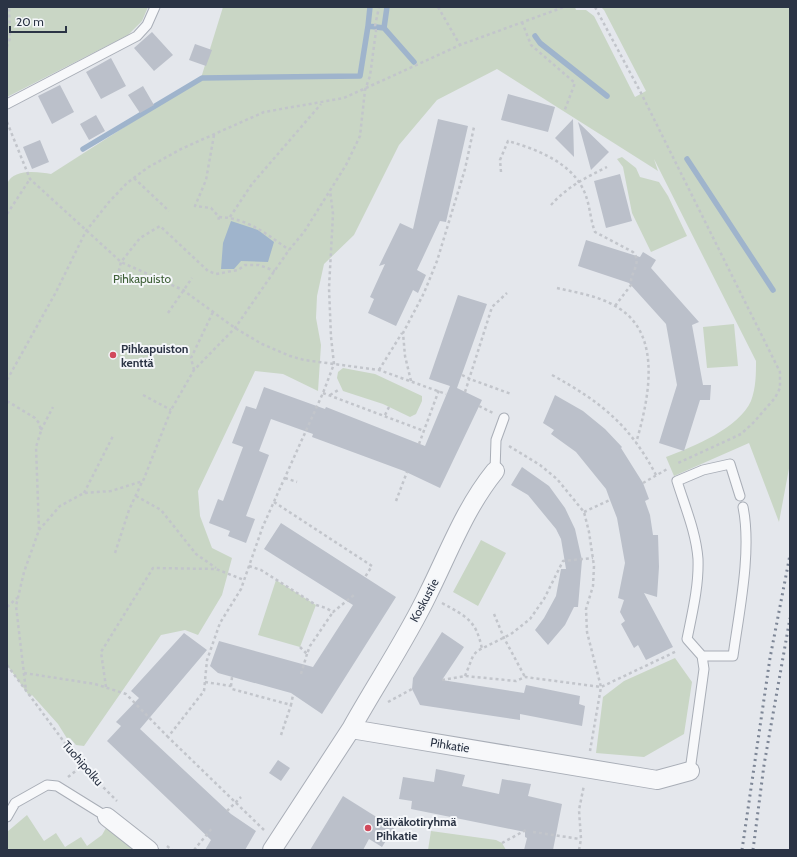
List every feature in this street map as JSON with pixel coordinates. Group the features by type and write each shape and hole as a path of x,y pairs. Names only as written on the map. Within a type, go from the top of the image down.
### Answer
{"street":[{"name":"Koskustie","path":"351,729 428,595 476,498 495,471"},
{"name":"Pihkatie","path":"351,729 587,767 657,780 690,771"},
{"path":"272,850 351,729"},
{"name":"Tuohipolku","path":"106,817 158,847"}],"lane":[{"path":"7,104 137,36 147,25 155,7"},
{"path":"495,471 496,440 504,418"},
{"path":"690,771 704,669 702,656 687,640 695,595 698,560 694,533 677,482 704,470 730,464 740,496"},
{"path":"702,656 733,656 742,595 746,524 742,507"},
{"name":"Tuohipolku","path":"7,817 15,803 47,785 57,786 106,817"}],"path":[{"path":"7,47 10,38 8,7"},
{"path":"115,553 129,510 143,481 171,410 194,370 235,328 289,250 304,232 346,165 360,136 365,90 370,76 376,31 375,26 379,7"},
{"path":"438,7 460,45"},
{"path":"7,380 56,292 86,231 109,202 134,178 147,168 174,153 264,112 344,98 365,90 387,77 460,45 564,7"},
{"path":"595,7 645,100 780,372 780,388 775,398 741,434 676,465"},
{"path":"522,22 531,45 575,83 564,112"},
{"path":"230,218 252,184 273,157 301,128 321,103"},
{"path":"7,122 30,179 121,262 183,290 235,328 262,344 290,356 379,370 446,394"},
{"path":"379,370 424,294 437,261 465,169 474,127"},
{"path":"214,135 206,180 195,206 212,208 219,217 230,218 258,228 289,250"},
{"path":"501,172 500,160 508,141 545,154 569,171 585,192 595,232 632,252 636,256 636,265 630,282 631,285 615,306"},
{"path":"551,206 563,192 578,182 607,167"},
{"path":"134,178 169,211"},
{"path":"7,214 30,179"},
{"path":"168,737 204,691 207,660 220,623 241,589 263,526 323,393 334,364 329,288 333,214 330,190"},
{"path":"218,222 219,217"},
{"path":"116,283 121,262 140,238 160,226 208,271 216,274 238,270 245,266 259,265 275,271"},
{"path":"168,313 192,278"},
{"path":"557,288 600,298 621,309 636,324 645,342 649,374 642,421 636,443"},
{"path":"465,392 492,307 506,293"},
{"path":"194,370 191,358 212,312"},
{"path":"402,333 405,356 412,381"},
{"path":"462,375 511,394"},
{"path":"552,375 580,390 608,410 628,431 656,475"},
{"path":"330,396 340,389"},
{"path":"419,444 438,390"},
{"path":"323,393 385,415 424,431"},
{"path":"143,395 171,410"},
{"path":"7,401 35,418 39,423 41,431"},
{"path":"39,530 36,447 41,431 53,407"},
{"path":"385,415 389,407"},
{"path":"84,493 113,436"},
{"path":"515,450 540,465 558,479 584,512 589,532 593,558 593,586 586,608 587,632 601,687 580,810 579,850"},
{"path":"643,483 670,467"},
{"path":"396,501 407,472"},
{"path":"285,478 297,482"},
{"path":"26,692 16,606 24,572 39,530 60,506 84,493 112,491 143,481"},
{"path":"136,496 161,510 196,554 216,569 244,580"},
{"path":"584,512 610,500"},
{"path":"274,502 372,566 365,577"},
{"path":"465,676 473,656 482,649 504,638 530,619 544,599 562,561 593,558"},
{"path":"249,566 261,570 316,605 333,612"},
{"path":"106,687 101,652 153,568 216,569"},
{"path":"301,674 310,646 333,612 354,595"},
{"path":"428,595 453,609 472,623 478,632 482,649"},
{"path":"7,607 18,598"},
{"path":"494,614 504,638 525,677"},
{"path":"300,646 307,654"},
{"path":"442,680 465,676 516,681 525,677 601,687 677,651"},
{"name":"Tuohipolku","path":"7,665 82,766 120,803"},
{"path":"24,673 106,687 126,694 265,831"},
{"path":"231,686 232,677"},
{"path":"205,682 231,686 232,688 247,694 291,705"},
{"path":"382,705 412,689"},
{"path":"281,736 293,695"},
{"path":"66,778 82,766"},
{"path":"227,811 241,797"},
{"path":"194,850 213,827"},
{"path":"502,843 526,830"},
{"path":"533,832 580,839"},
{"path":"158,847 172,850"}],"green space":[{"path":"7,7 148,7 142,21 128,35 7,97"},
{"name":"Pihkapuisto","path":"223,7 575,7 576,10 586,10 594,16 635,97 646,91 604,10 601,7 790,7 790,463 779,522 749,443 674,476 666,457 702,442 726,428 745,411 751,401 754,391 756,361 654,159 658,171 497,69 437,100 399,145 354,235 324,264 317,296 316,318 321,345 318,391 283,374 255,371 198,491 200,516 212,548 232,558 222,595 198,635 185,630 161,635 84,746 76,745 70,738 68,740 58,724 32,695 30,697 7,665 7,184 10,179 20,173 40,172 51,174 201,78"},
{"path":"622,157 636,168 640,177 659,182 668,196 687,236 651,252 632,213 623,167 617,159"},
{"path":"734,324 738,366 707,368 703,327"},
{"path":"343,368 375,374 422,396 422,401 416,414 410,417 383,404 343,391 337,378 338,372"},
{"path":"481,540 506,553 478,606 453,592"},
{"path":"276,580 316,605 300,647 258,635"},
{"path":"675,658 692,682 684,734 644,757 596,753 603,697 624,681"},
{"path":"27,815 44,841 56,833 65,847 81,837 87,846 102,835 106,828 139,850 7,850 7,832"},
{"path":"431,831 496,840 502,843 506,850 428,850"}],"water":[{"path":"231,221 258,230 274,242 268,262 241,261 234,269 221,269 223,243"}],"building":[{"path":"152,32 173,55 154,71 134,48"},
{"path":"195,44 212,50 206,66 189,60"},
{"path":"111,58 126,86 101,99 86,72"},
{"path":"60,85 74,112 52,124 38,96"},
{"path":"143,86 154,105 140,113 128,95"},
{"path":"508,94 555,107 548,132 501,120"},
{"path":"96,115 105,131 89,140 80,124"},
{"path":"438,119 468,126 446,222 440,221 417,270 426,275 418,293 413,290 396,326 368,313 374,299 370,297 385,264 379,266 400,223 413,229"},
{"path":"573,119 574,157 555,138"},
{"path":"578,122 609,152 591,170"},
{"path":"40,140 49,162 32,169 23,147"},
{"path":"620,174 632,221 606,228 594,181"},
{"path":"586,240 640,257 643,252 656,260 651,268 699,322 692,325 703,385 711,385 710,400 700,400 684,451 659,443 677,385 666,324 629,283 578,266"},
{"path":"458,295 487,304 457,388 482,400 440,488 404,471 312,437 313,434 271,419 259,451 269,455 246,516 255,519 246,543 228,536 230,531 209,523 218,499 223,501 243,447 232,443 246,406 256,409 264,387 325,409 326,407 425,446 450,386 429,379"},
{"path":"555,395 583,411 605,429 622,447 621,448 643,483 649,499 645,501 650,515 653,535 658,535 659,567 657,597 644,593 673,647 646,660 638,645 634,648 621,624 625,621 620,612 624,600 618,598 625,563 617,518 606,489 576,452 551,434 554,430 543,423"},
{"path":"522,467 549,486 565,508 575,529 582,560 578,607 574,607 565,625 548,645 535,630 544,618 556,596 561,569 566,569 561,539 556,529 528,495 511,485"},
{"path":"281,523 396,597 322,714 291,693 218,673 210,666 219,641 313,667 353,605 264,549"},
{"path":"442,632 464,647 442,680 524,693 526,685 580,696 579,704 585,706 582,726 520,714 520,720 420,705 412,689 413,678"},
{"path":"184,633 207,650 140,729 231,814 256,831 245,850 205,850 211,840 107,741 121,726 116,722 139,698 131,691"},
{"path":"278,760 290,768 281,781 269,773"},
{"path":"436,769 465,775 462,786 499,794 502,779 531,784 528,796 562,804 553,850 524,850 527,838 525,837 525,832 411,809 412,801 399,799 403,777 434,782"},
{"path":"343,796 394,828 382,847 369,839 363,850 310,850"}],"waterway":[{"path":"370,7 368,26 384,28 414,62"},
{"path":"384,28 387,7"},
{"path":"83,149 202,78 360,76 368,26"},
{"path":"535,36 540,43 607,96"},
{"path":"687,159 773,290"}],"railway":[{"path":"742,850 770,658 790,555"},
{"path":"753,850 764,765 790,618"}],"place":[{"name":"Pihkapuiston kenttä","path":"113,355"},
{"name":"Päiväkotiryhmä Pihkatie","path":"368,828"}]}
